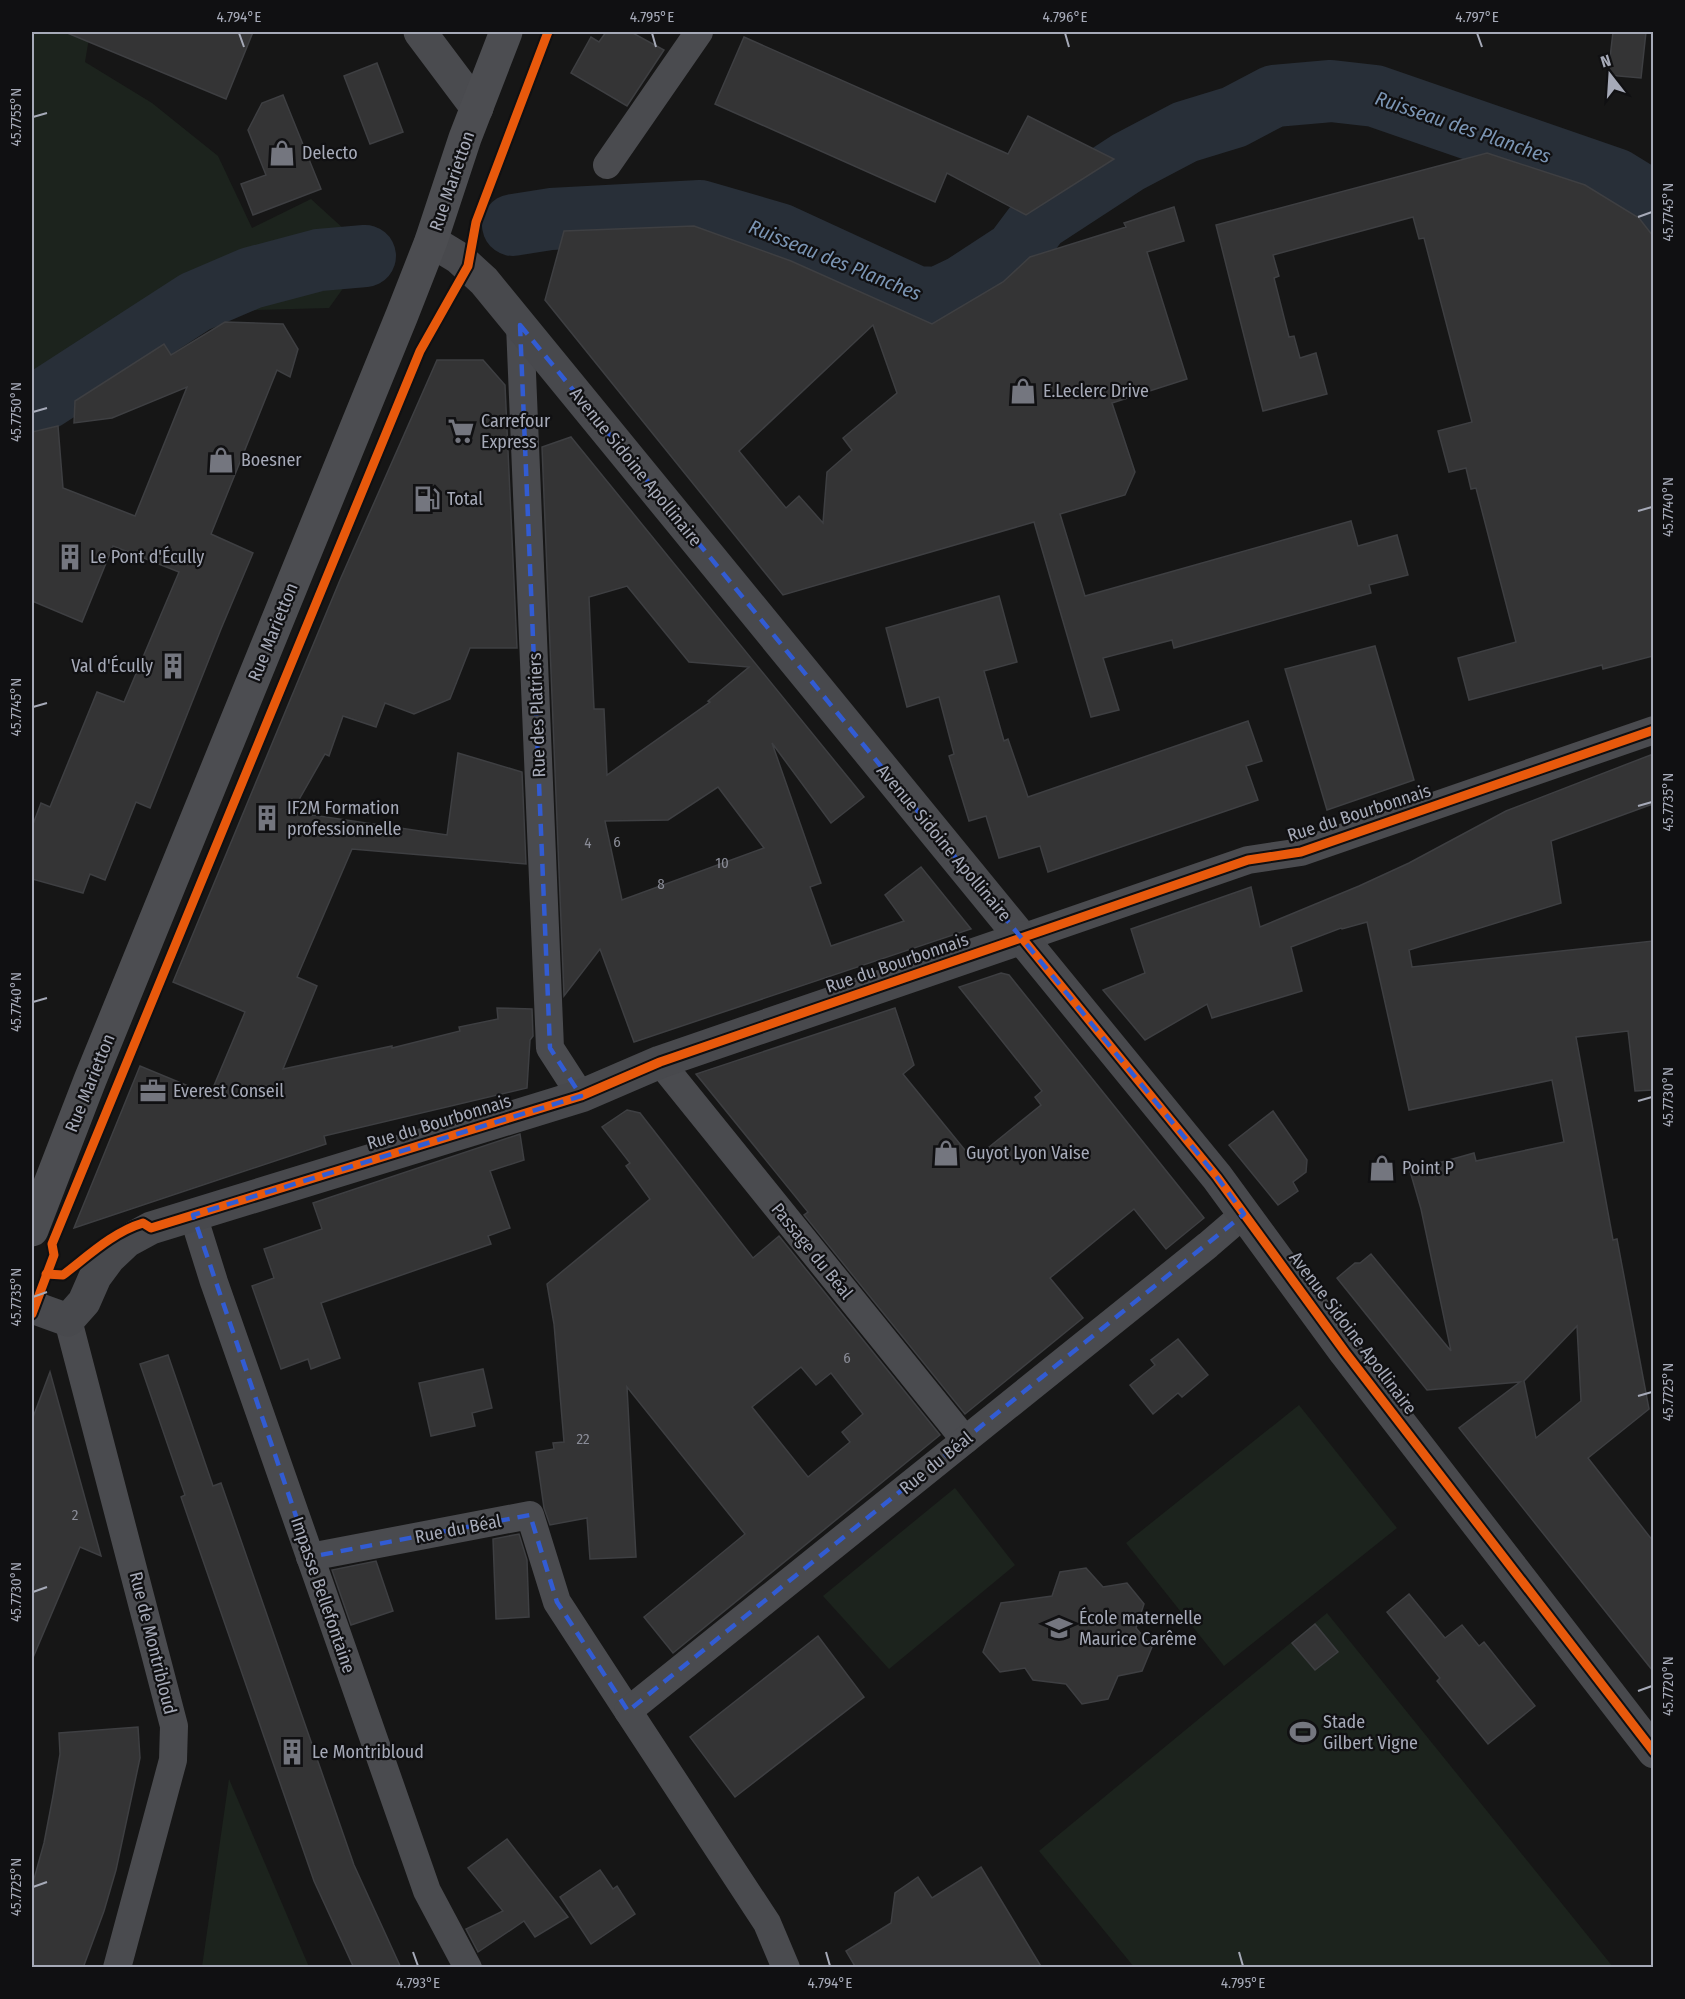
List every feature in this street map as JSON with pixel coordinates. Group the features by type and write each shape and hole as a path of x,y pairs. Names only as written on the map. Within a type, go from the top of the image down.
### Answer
{"main road":[{"name":"Rue Marietton","path":"32,1230 90,1080 431,241 465,138 506,32"},
{"name":"Avenue Sidoine Apollinaire","path":"431,241 459,258 484,281 1217,1177 1345,1352 1653,1752"},
{"name":"Rue du Bourbonnais","path":"68,1320 84,1302 95,1277 109,1258 127,1242 151,1228 581,1096 660,1062 1022,938"},
{"path":"32,1307 68,1320"}],"street":[{"path":"420,32 477,108"},
{"path":"607,165 699,32"},
{"name":"Rue des Platriers","path":"520,325 550,1048 581,1096"},
{"name":"Rue du Bourbonnais","path":"1022,938 1248,860 1301,852 1653,730"},
{"name":"Passage du Béal","path":"660,1062 965,1440"},
{"name":"Rue du Béal","path":"628,1711 1244,1214"},
{"name":"Impasse Bellefontaine","path":"193,1215 427,1891 468,1968"},
{"name":"Rue de Montribloud","path":"68,1320 174,1726 173,1760 117,1968"},
{"name":"Rue du Béal","path":"310,1557 530,1515 556,1602 767,1923 786,1968"}],"highlighted area":[{"path":"520,325 1217,1177 1244,1214 628,1711 557,1602 530,1515 310,1557 193,1215 581,1096 550,1048"}],"shaded area":[{"path":"32,32 90,32 85,62 152,103 218,156 252,228 311,199 345,230 349,280 329,308 256,310 176,328 32,421"},
{"path":"1299,1405 1397,1528 1224,1666 1126,1543"},
{"path":"955,1488 1015,1565 889,1669 823,1596"},
{"name":"Stade Gilbert Vigne","path":"1327,1613 1613,1967 1134,1967 1039,1851"},
{"path":"229,1779 309,1967 202,1967"}],"building":[{"path":"65,32 253,32 226,99"},
{"path":"606,32 631,32 664,50 627,106 571,73 591,37 599,42"},
{"path":"1613,32 1646,32 1641,78 1608,75"},
{"path":"744,37 1008,154 1028,116 1114,159 1026,215 947,173 935,202 715,104"},
{"path":"377,63 403,132 370,144 344,76"},
{"name":"Delecto","path":"283,95 321,189 253,215 241,184 266,175 248,130 262,103"},
{"path":"1487,153 1585,185 1639,218 1653,236 1653,656 1603,669 1602,665 1469,700 1458,658 1516,642 1476,488 1471,489 1466,468 1449,472 1438,431 1472,422 1424,238 1419,239 1413,217 1273,255 1279,276 1274,278 1289,337 1294,336 1300,358 1316,353 1327,394 1263,411 1216,225"},
{"path":"1174,207 1184,241 1147,252 1187,379 1112,403 1135,472 1125,495 1060,514 1085,596 1351,521 1358,546 1397,535 1408,575 1369,585 1371,593 1174,648 1172,640 1103,658 1119,710 1091,717 1034,522 783,595 545,300 564,231 694,226 791,261 932,324 1003,282 1030,257 1126,227 1124,223","holes":["873,325 897,393 843,438 852,450 827,472 823,523 799,496 786,508 739,451"]},
{"path":"225,322 283,324 298,349 290,377 277,370 211,534 253,553 150,808 136,802 105,880 90,874 83,893 32,879 32,827 41,803 50,807 97,692 124,702 179,572 113,546 82,622 32,601 32,432 58,426 63,488 135,516 187,387 112,418 74,423 75,401 164,344 171,355"},
{"path":"437,360 483,360 505,385 517,648 470,648 450,699 414,714 385,703 376,727 343,716 329,756 325,754 292,812 447,835 458,753 522,772 526,864 352,849 297,977 317,986 283,1069 392,1046 392,1048 460,1031 459,1027 498,1019 497,1008 532,1009 533,1036 530,1040 527,1088 324,1136 326,1144 74,1228 140,1066 210,1095 245,1012 173,982 340,580"},
{"path":"571,437 864,797 831,823 772,743 821,883 810,887 831,946 904,921 885,895 921,867 971,929 634,1042 600,949 564,996 542,447","holes":["627,586 689,662 749,667 708,701 710,702 607,775 604,709 594,709 589,597","718,787 764,848 622,900 605,821 668,820"]},
{"path":"999,596 1017,662 984,671 1004,741 1008,739 1028,797 1248,721 1262,761 1246,766 1258,800 1048,872 1040,846 999,858 986,816 969,821 949,756 954,754 939,697 907,707 886,628"},
{"path":"1375,646 1414,780 1327,810 1285,669"},
{"path":"1653,754 1653,804 1551,841 1561,903 1409,950 1412,967 1653,941 1653,1090 1635,1091 1628,1031 1576,1037 1613,1240 1617,1239 1649,1409 1588,1458 1653,1541 1653,1671 1459,1428 1520,1382 1427,1390 1337,1278 1355,1263 1360,1263 1371,1254 1451,1351 1421,1209 1410,1171 1474,1153 1476,1161 1564,1142 1552,1080 1409,1110 1367,922 1341,928 1291,947 1302,991 1212,1018 1207,1004 1145,1040 1103,990 1145,973 1131,929 1251,887 1260,927 1409,863 1506,811","holes":["1577,1326 1581,1401 1536,1438 1524,1381"]},
{"path":"1001,973 1009,975 1204,1218 1166,1249 1134,1209 1050,1278 1083,1318 965,1414 804,1215 808,1212 696,1074 895,1008 914,1065 903,1074 973,1160 1041,1105 1035,1097 1042,1091 959,987"},
{"path":"627,1110 640,1113 753,1258 779,1236 940,1435 673,1653 644,1617 745,1534 627,1387 636,1557 590,1559 587,1518 550,1525 544,1508 536,1452 554,1449 553,1443 564,1442 554,1324 547,1284 650,1199 626,1166 630,1163 602,1127","holes":["801,1367 816,1385 831,1373 863,1414 842,1432 850,1442 808,1477 752,1407"]},
{"path":"1273,1111 1307,1160 1306,1172 1293,1182 1298,1191 1278,1205 1229,1145"},
{"path":"520,1134 524,1160 490,1171 510,1228 488,1236 491,1244 321,1303 340,1358 311,1369 308,1359 281,1369 252,1286 274,1278 264,1249 322,1229 313,1203"},
{"path":"1178,1339 1208,1375 1182,1397 1178,1393 1153,1414 1130,1385 1155,1365 1151,1360"},
{"name":"Le Montribloud","path":"168,1355 213,1486 221,1483 354,1865 401,1968 354,1968 314,1881 181,1497 185,1495 140,1364"},
{"path":"483,1369 492,1408 472,1413 475,1426 431,1436 419,1383"},
{"path":"50,1372 101,1556 80,1547 32,1660 32,1420"},
{"path":"519,1534 527,1560 529,1617 496,1619 493,1539"},
{"path":"376,1561 393,1611 351,1625 332,1570"},
{"path":"1086,1568 1103,1587 1127,1583 1144,1604 1136,1628 1152,1647 1142,1671 1118,1676 1108,1699 1082,1704 1066,1684 1033,1680 1025,1668 1000,1672 983,1652 1001,1603 1052,1596 1060,1572"},
{"path":"1409,1594 1445,1638 1462,1625 1479,1646 1484,1642 1535,1706 1488,1744 1437,1681 1440,1678 1387,1612"},
{"path":"1315,1624 1338,1652 1315,1670 1292,1643"},
{"path":"818,1636 864,1697 735,1797 690,1737"},
{"path":"138,1727 140,1758 116,1870 83,1968 32,1968 32,1886 44,1843 53,1796 60,1754 59,1733"},
{"path":"507,1839 568,1917 535,1937 524,1921 478,1952 466,1929 503,1911 468,1868"},
{"path":"981,1867 1042,1968 856,1968 846,1951 891,1923 895,1893 918,1877 932,1898"},
{"path":"600,1870 613,1889 617,1886 635,1914 591,1944 560,1897"}],"waterway":[{"name":"Ruisseau des Planches","path":"513,225 551,219 700,211 779,234 916,297 938,298 963,286 1015,252 1039,220 1128,162 1185,132 1234,117 1274,96 1331,91 1375,96 1615,179 1654,203"},
{"name":"Ruisseau des Planches","path":"32,404 45,399 195,302 251,278 319,260 365,256"}],"cycle path":[{"path":"32,1314 54,1255 52,1244 420,351 468,266 476,222 548,32"},
{"path":"46,1274 63,1275 111,1238 143,1223 151,1228 581,1096 660,1062 1248,860 1301,852 1654,730"},
{"path":"1022,938 1217,1177 1345,1352 1654,1752"}],"place":[{"name":"Delecto","path":"282,153"},
{"name":"E.Leclerc Drive","path":"1023,391"},
{"name":"Carrefour Express","path":"461,431"},
{"name":"Boesner","path":"221,460"},
{"name":"Total","path":"427,499"},
{"name":"Le Pont d'Écully","path":"70,557"},
{"name":"Val d'Écully","path":"173,666"},
{"name":"IF2M Formation professionnelle","path":"267,818"},
{"name":"Everest Conseil","path":"153,1091"},
{"name":"Guyot Lyon Vaise","path":"946,1153"},
{"name":"Point P","path":"1382,1168"},
{"name":"École maternelle Maurice Carême","path":"1059,1628"},
{"name":"Stade Gilbert Vigne","path":"1303,1732"},
{"name":"Le Montribloud","path":"292,1752"}]}
